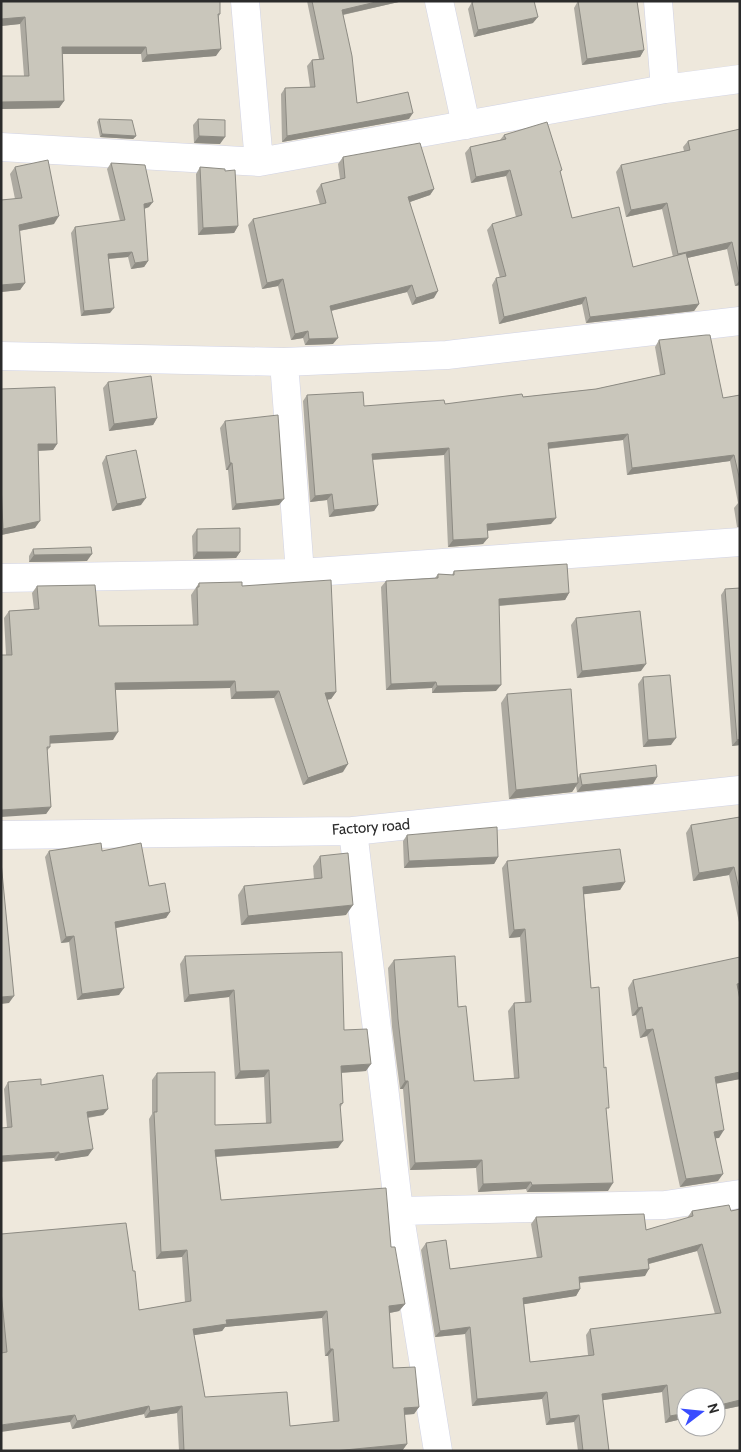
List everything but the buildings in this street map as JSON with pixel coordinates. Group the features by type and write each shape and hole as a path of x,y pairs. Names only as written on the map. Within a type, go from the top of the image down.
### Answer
{"street":[{"path":"245,1 259,162"},
{"path":"439,1 466,125"},
{"path":"658,1 665,89"},
{"path":"1,147 259,162 665,89 740,80"},
{"path":"1,356 284,362 447,355 740,321"},
{"path":"284,362 300,573"},
{"path":"1,578 300,573 740,542"},
{"name":"Factory road","path":"1,834 353,831 740,790"},
{"path":"353,831 399,1211 438,1451"},
{"path":"399,1211 665,1205 740,1194"}]}
